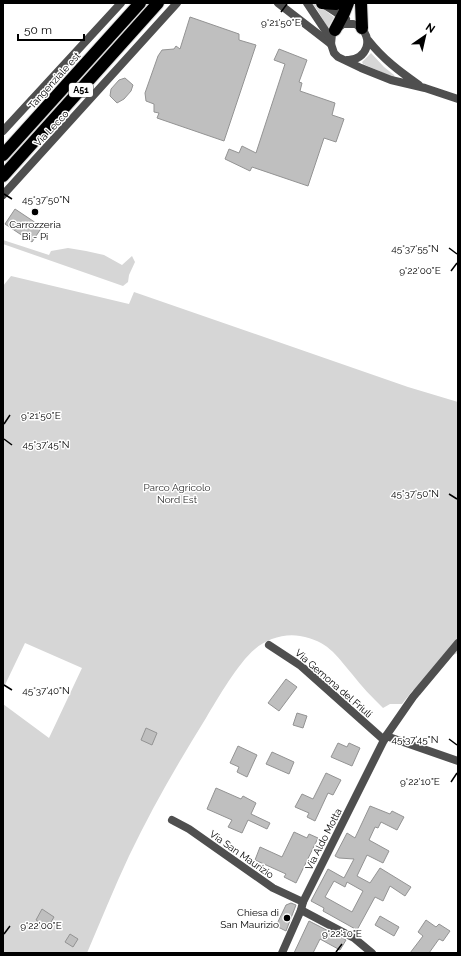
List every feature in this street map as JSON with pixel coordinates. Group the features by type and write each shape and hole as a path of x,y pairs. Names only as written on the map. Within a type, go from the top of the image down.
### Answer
{"highway":[{"name":"Tangenziale est","path":"3,155 140,3"},
{"name":"A51","path":"3,176 158,3"},
{"path":"322,3 340,3"},
{"path":"332,38 348,3"},
{"path":"357,26 361,3"}],"street":[{"path":"3,131 121,3"},
{"name":"Via Lecco","path":"3,195 177,3"},
{"path":"278,3 332,38"},
{"path":"307,3 332,38 334,53 342,59 390,80 425,88 458,99"},
{"path":"322,3 357,26 367,36 368,40 379,54 394,68 425,88"},
{"path":"332,38 343,24 357,26"},
{"path":"347,60 360,57 366,50 368,40"},
{"name":"Via Aldo Motta","path":"282,953 301,910 302,902 385,738 413,697 458,643"},
{"name":"Via Gemona del Friuli","path":"269,645 301,666 385,738"},
{"path":"385,738 458,761"},
{"name":"Via San Maurizio","path":"172,820 189,829 273,888 302,902"},
{"path":"301,910 354,938 372,953"}],"green space":[{"path":"312,3 315,3 334,17 328,28 318,11"},
{"path":"371,53 394,75 395,78 363,64 362,62"},
{"path":"3,240 49,255 51,251 68,248 104,255 122,265 132,256 135,262 129,275 128,282 123,286 3,244"},
{"name":"Parco Agricolo Nord Est","path":"11,276 129,304 134,292 408,387 458,402 458,653 453,655 420,695 413,690 402,704 390,704 383,708 330,649 318,641 300,636 288,635 259,645 242,663 222,691 156,803 123,868 87,953 3,953 3,704 49,738 82,668 25,643 3,689 3,286"}],"building":[{"path":"190,17 239,34 239,40 256,45 224,141 157,118 159,113 154,112 154,104 146,101 145,93 158,56 162,50 174,49 176,46 180,49"},
{"path":"279,49 307,60 299,82 302,83 300,91 335,103 332,115 344,119 336,142 324,138 308,186 252,167 250,171 225,159 229,149 239,153 242,146 256,153 285,64 274,60"},
{"path":"125,78 133,85 131,91 124,99 117,103 110,96 111,89 119,80"},
{"path":"15,209 42,227 32,242 5,224"},
{"path":"286,679 297,687 279,711 268,703"},
{"path":"297,713 307,716 303,728 293,725"},
{"path":"146,728 157,733 152,745 141,740"},
{"path":"338,743 347,747 349,743 360,748 352,766 331,757"},
{"path":"238,746 257,755 247,777 237,772 239,767 230,763"},
{"path":"272,752 294,762 289,774 266,764"},
{"path":"326,773 341,780 333,795 328,793 315,821 307,817 309,813 295,807 302,794 313,799"},
{"path":"216,788 241,799 243,796 256,803 251,814 270,823 267,829 248,820 242,833 228,827 232,820 207,809"},
{"path":"370,806 390,814 392,811 404,817 397,830 381,822 378,828 375,827 369,840 389,851 383,863 367,855 357,876 370,883 380,868 411,887 405,896 390,886 383,901 375,897 357,930 323,911 324,908 311,901 328,869 344,878 354,859 339,858 335,856 347,833 355,838","holes":["334,881 345,887 347,882 363,891 352,912 325,897"]},
{"path":"294,832 307,838 309,834 318,838 296,883 284,877 286,874 255,860 260,847 282,857"},
{"name":"Chiesa di San Maurizio","path":"291,903 296,905 286,931 276,926 286,905"},
{"path":"42,909 54,917 48,927 36,920"},
{"path":"380,916 399,927 394,936 375,925"},
{"path":"426,920 436,927 439,924 450,931 443,941 439,939 429,953 410,953 423,936 418,932"},
{"path":"309,921 346,940 340,950 320,939 313,953 294,953"},
{"path":"70,934 78,939 73,947 65,942"}],"place":[{"name":"Carrozzeria Bi - Pi","path":"35,212"},
{"name":"Chiesa di San Maurizio","path":"287,918"}]}
